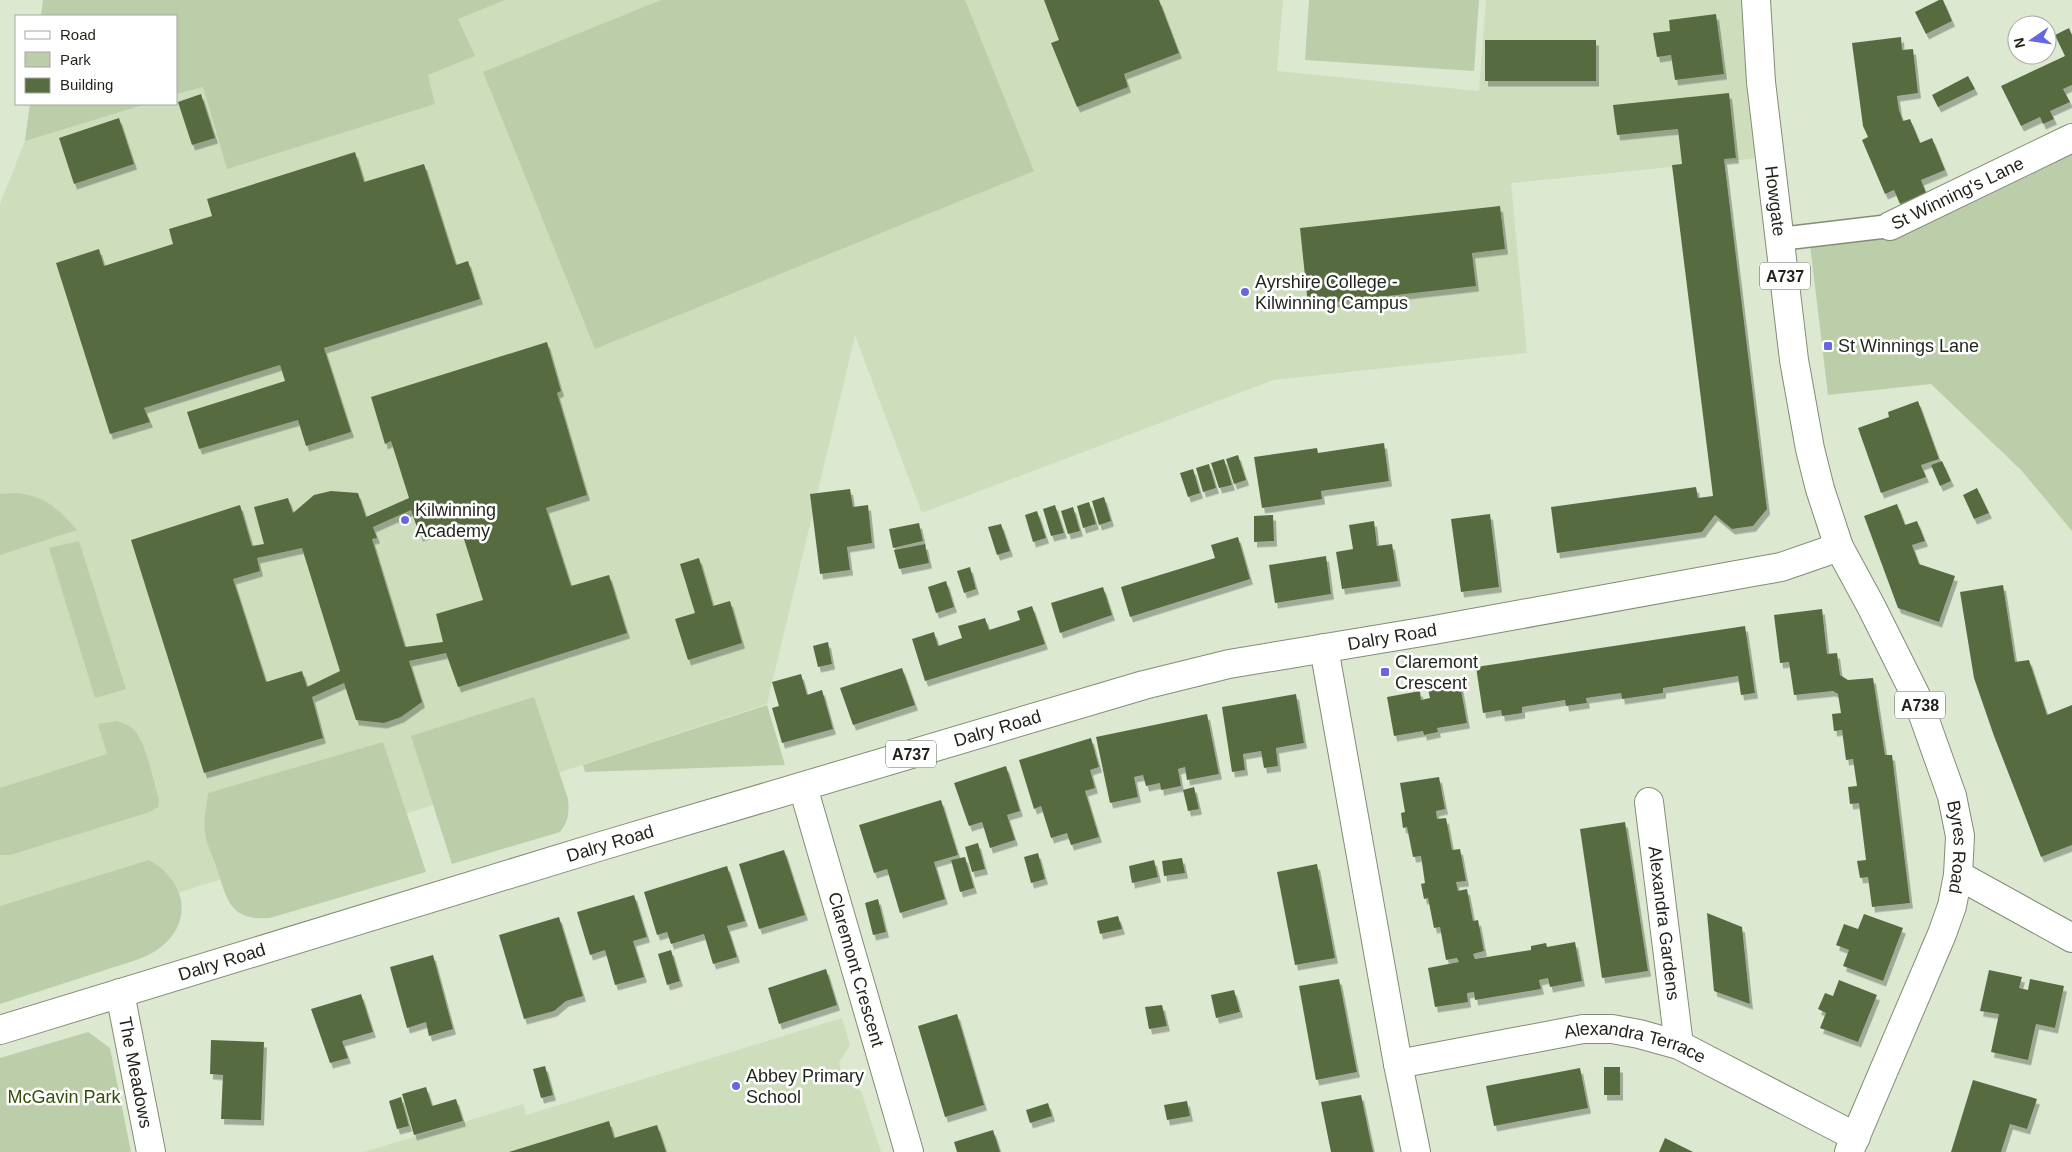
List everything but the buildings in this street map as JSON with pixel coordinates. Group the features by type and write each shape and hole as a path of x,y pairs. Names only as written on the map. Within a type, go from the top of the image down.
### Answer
{"main road":[{"name":"Howgate","path":"1756,0 1761,82 1794,360 1810,449 1820,489 1839,547"},
{"name":"St Winning's Lane","path":"1890,226 2072,138"},
{"name":"Dalry Road","path":"0,1030 1144,685 1229,664 1434,630 1781,567 1839,547"},
{"name":"Byres Road","path":"1839,547 1918,698 1952,796 1960,836 1958,875 1952,906 1853,1145"},
{"path":"1324,648 1398,1064 1416,1152"},
{"name":"Claremont Crescent","path":"803,787 908,1152"},
{"name":"Alexandra Gardens","path":"1649,802 1679,1044"},
{"path":"1958,875 2072,938"},
{"name":"The Meadows","path":"120,993 151,1152"},
{"name":"Alexandra Terrace","path":"1398,1064 1582,1029 1612,1030 1639,1034 1679,1044 1853,1145"}],"street":[{"name":"St Winning's Lane","path":"1780,240 1890,226"}],"shaded area":[{"name":"Kilwinning Academy","path":"43,0 1283,0 1277,71 1479,91 1486,0 1756,0 1770,157 1511,183 1527,353 1273,380 922,513 855,336 767,704 449,809 433,805 408,813 392,828 199,886 0,951 0,204 25,141 30,105 178,105 178,15 41,15"},
{"name":"Abbey Primary School","path":"842,1018 850,1045 839,1062 844,1082 861,1091 881,1152 364,1152 523,1104 526,1115"}],"green space":[{"path":"43,0 505,0 458,19 475,56 428,75 435,104 227,169 203,87 178,93 178,15 41,15"},
{"path":"661,0 965,0 1034,171 595,349 483,72"},
{"path":"1309,0 1479,0 1474,71 1305,60"},
{"path":"30,105 143,105 25,141"},
{"path":"2072,152 2072,531 2022,471 1931,384 1828,395 1810,245"},
{"path":"17,493 36,497 51,505 77,530 0,555 0,494"},
{"path":"79,541 126,689 95,698 49,548"},
{"path":"534,697 568,799 567,820 560,832 452,864 411,736"},
{"path":"767,705 785,765 585,772 583,765"},
{"path":"117,721 132,728 142,744 159,800 158,807 150,812 10,855 0,855 0,788 107,754 98,724"},
{"path":"383,742 426,872 270,918 245,916 237,911 227,897 205,832 204,823 208,793"},
{"path":"149,860 169,876 181,900 182,907 178,926 166,943 140,958 0,1004 0,906"},
{"name":"McGavin Park","path":"88,1032 110,1048 131,1152 0,1152 0,1058"}],"place":[{"name":"Ayrshire College - Kilwinning Campus","path":"1245,292"},
{"name":"St Winnings Lane","path":"1828,346"},
{"name":"Kilwinning Academy","path":"405,520"},
{"name":"Claremont Crescent","path":"1385,672"},
{"name":"Abbey Primary School","path":"736,1086"}]}
